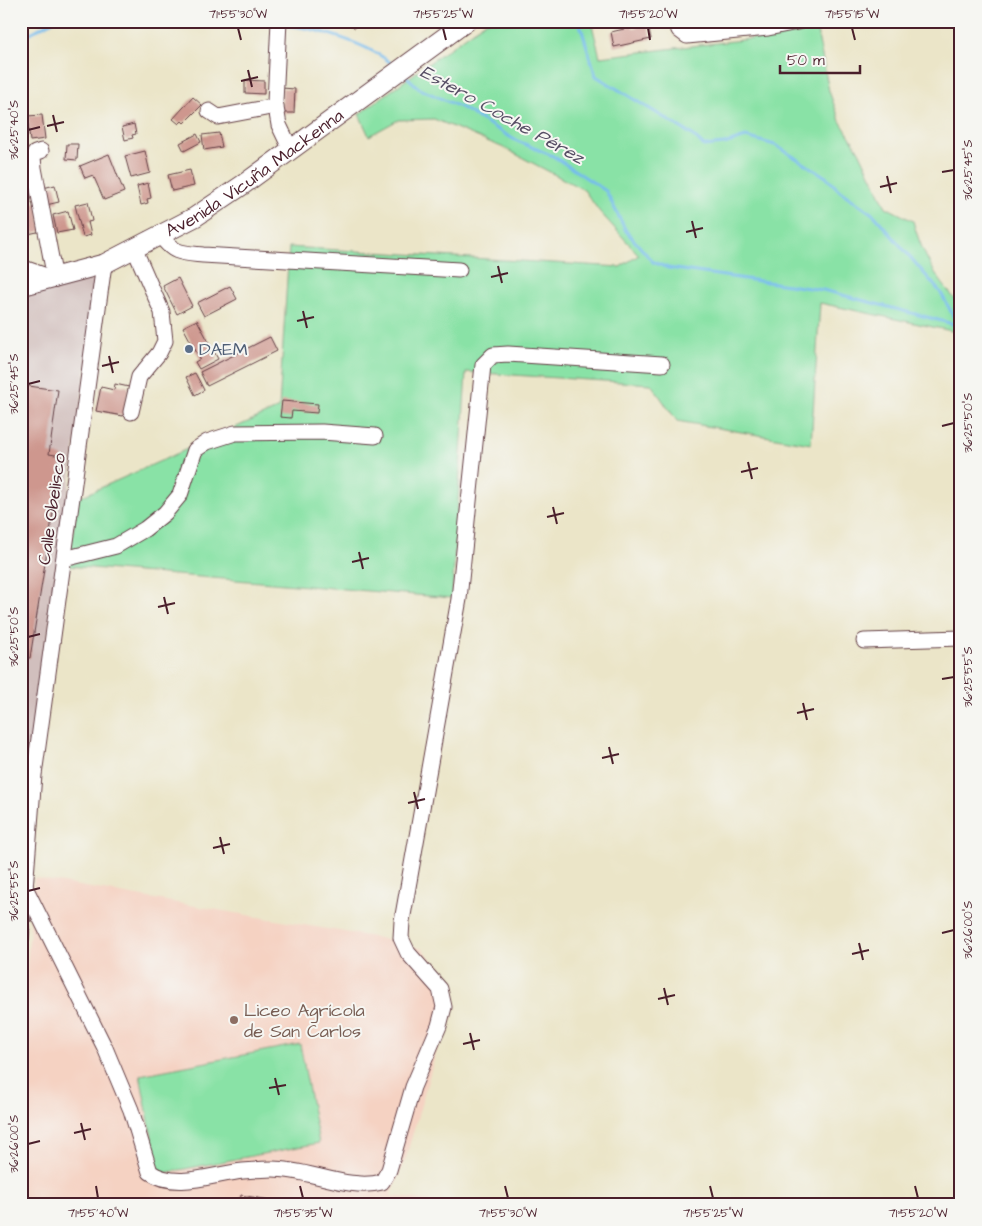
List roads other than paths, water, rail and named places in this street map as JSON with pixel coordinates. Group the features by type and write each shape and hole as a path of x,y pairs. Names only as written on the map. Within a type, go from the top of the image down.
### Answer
{"main road":[{"name":"Avenida Vicuña Mackenna","path":"21,286 55,279 104,264 161,236 220,201 290,148 468,21"}],"street":[{"path":"675,21 679,30 687,36 737,26 802,21"},
{"path":"278,27 275,68 276,106 279,125 290,148"},
{"path":"209,111 218,117 276,106"},
{"path":"41,151 35,153 33,157 34,168 55,279"},
{"path":"161,236 168,246 177,252 203,255 459,270"},
{"path":"131,412 139,377 159,353 165,341 162,312 135,250"},
{"name":"Calle Obelisco","path":"21,939 34,775 104,264"},
{"path":"21,267 55,279"},
{"path":"25,887 104,1048 131,1110 150,1172 157,1177 171,1180 276,1169 324,1176 362,1186 382,1182 389,1170 412,1087 439,1026 444,1007 440,989 408,953 401,938 402,921 459,599 483,365 493,355 508,354 662,364"},
{"path":"64,559 116,546 145,529 165,512 180,495 195,450 208,442 235,433 322,432 375,436"},
{"path":"864,641 961,638"}],"waterway":[{"name":"Estero Coche Pérez","path":"21,38 53,21"},
{"name":"Estero Coche Pérez","path":"233,21 276,24"},
{"path":"579,21 596,76 691,134 704,146 724,144 746,137 775,145 826,177 840,191 874,215 941,293 958,325"},
{"name":"Estero Coche Pérez","path":"284,25 327,33 342,38 372,51 394,66"},
{"name":"Estero Coche Pérez","path":"405,75 420,89 462,108 515,140 553,156 606,191 626,231 653,262 668,268 823,290 961,326"}],"place":[{"name":"DAEM","path":"189,349"},
{"name":"Liceo Agrícola de San Carlos","path":"234,1020"}]}
